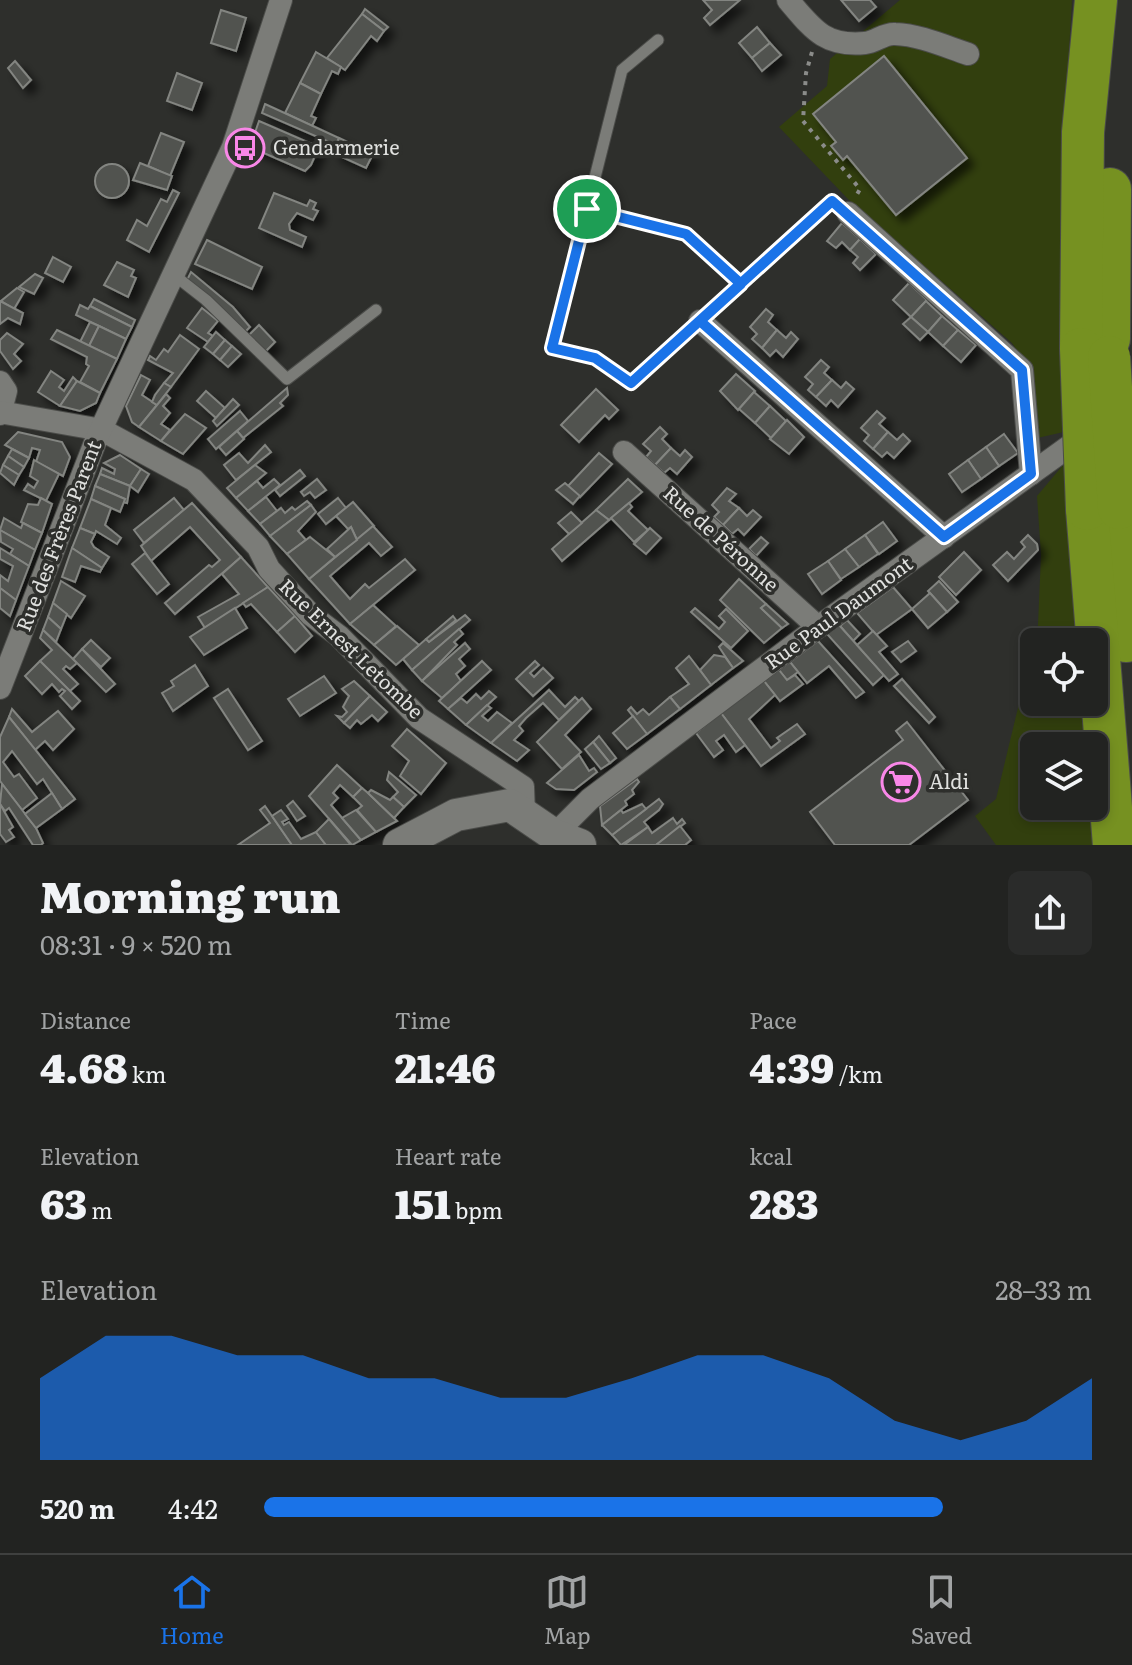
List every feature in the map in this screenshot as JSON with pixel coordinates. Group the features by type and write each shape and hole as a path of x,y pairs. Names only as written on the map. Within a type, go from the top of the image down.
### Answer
{"highway":[{"path":"1096,0 1083,132 1103,508 1114,845"},
{"path":"1095,349 1110,130 1123,0"},
{"path":"1103,508 1132,738"}],"street":[{"name":"Rue des Frères Parent","path":"0,688 102,430 238,135 281,0"},
{"path":"788,0 817,35 832,41 867,43 890,33 914,35 968,54"},
{"path":"848,213 1022,370 1031,474"},
{"path":"700,321 944,537"},
{"path":"0,382 6,391 0,413"},
{"name":"Rue Paul Daumont","path":"567,840 590,799 818,627 1132,402"},
{"name":"Rue Ernest Letombe","path":"0,413 102,430 194,480 258,547 269,569 311,615 339,636 419,718 523,787 524,814"},
{"name":"Rue de Péronne","path":"624,452 818,627"},
{"path":"399,845 456,815 483,807 510,805 567,840"}],"lane":[{"path":"658,40 622,70 552,348 595,358 631,383 832,201 848,213"},
{"path":"587,209 686,234 741,284"},
{"path":"174,275 206,300 287,379 376,310"}],"path":[{"path":"817,35 806,73 803,121 860,189 848,213"}],"green space":[{"path":"900,0 1072,0 1064,135 1068,431 1033,439 1032,371 1012,343 848,199 779,127 827,86 830,59"},
{"path":"1069,458 1078,628 1037,628 1041,555 1037,496"},
{"path":"1020,700 1020,716 1085,716 1086,732 1020,732 1020,820 1092,820 1093,845 996,845 975,816 996,799"}],"building":[{"path":"703,0 740,0 710,25 704,18 712,10"},
{"path":"841,0 870,0 876,7 859,21"},
{"path":"365,9 388,27 384,31 362,14"},
{"path":"221,10 246,18 236,51 211,43"},
{"path":"362,14 384,31 377,41 371,36 345,70 327,58"},
{"path":"757,27 770,43 752,58 739,43"},
{"path":"770,43 781,55 762,71 752,58"},
{"path":"316,52 341,67 338,74 332,71 321,94 300,83"},
{"path":"884,56 967,158 896,215 847,156 843,160 831,146 836,142 813,114"},
{"path":"15,61 31,80 23,88 8,68"},
{"path":"177,73 202,83 192,110 167,101"},
{"path":"300,83 321,94 311,116 316,118 312,126 285,113"},
{"path":"265,104 339,138 336,145 262,113"},
{"path":"259,121 319,147 311,165 305,171 250,147"},
{"path":"161,133 184,142 170,176 148,166"},
{"path":"339,138 373,154 366,168 333,153"},
{"path":"140,163 172,176 167,190 133,180"},
{"path":"112,164 124,169 129,181 124,193 112,198 100,193 95,181 100,169"},
{"path":"173,190 179,193 149,252 127,240 137,220 147,226 161,199 167,202"},
{"path":"274,193 307,206 310,200 316,203 313,209 318,211 313,220 297,213 289,224 290,230 306,237 302,247 259,228"},
{"path":"842,223 860,239 850,250 842,242 836,248 827,241"},
{"path":"860,239 876,254 860,270 853,263 858,257 850,250"},
{"path":"207,240 262,267 252,289 195,264"},
{"path":"53,257 71,267 63,282 45,273"},
{"path":"117,262 134,270 131,276 136,278 128,297 104,285"},
{"path":"191,272 233,307 250,327 244,333 187,280"},
{"path":"35,274 43,278 34,294 19,287"},
{"path":"909,283 927,300 911,317 893,300"},
{"path":"17,288 24,292 14,309 1,301"},
{"path":"94,299 135,320 132,327 90,306"},
{"path":"0,301 23,313 20,324 8,318 0,324"},
{"path":"926,301 942,316 928,332 911,317"},
{"path":"80,305 88,309 90,306 132,327 126,339 76,315"},
{"path":"202,308 218,321 208,333 213,336 208,342 187,328"},
{"path":"766,309 773,315 768,322 777,330 762,348 752,339 757,334 750,327"},
{"path":"942,316 958,330 943,346 928,332"},
{"path":"911,317 928,332 920,340 903,324"},
{"path":"90,322 99,326 89,346 80,342"},
{"path":"259,325 275,342 264,353 248,336"},
{"path":"99,326 126,339 117,359 89,346"},
{"path":"57,330 117,359 100,393 80,382 89,366 86,364 87,357 51,339"},
{"path":"777,330 786,338 791,332 798,339 783,357 776,350 770,356 762,348"},
{"path":"958,330 976,345 961,362 943,346"},
{"path":"216,332 225,340 213,354 204,347"},
{"path":"7,333 23,344 14,354 21,361 13,369 0,351 0,340"},
{"path":"180,335 199,349 171,387 164,383 173,373 148,360 150,356 156,360 164,349 168,352"},
{"path":"225,340 232,346 220,360 213,354"},
{"path":"232,346 241,354 228,367 220,360"},
{"path":"821,360 829,367 824,373 832,380 816,397 808,390 813,384 805,377"},
{"path":"51,371 64,380 59,387 64,391 73,377 77,381 60,406 38,392"},
{"path":"736,374 755,391 738,410 720,391"},
{"path":"141,375 150,380 142,395 157,405 139,427 132,422 126,406"},
{"path":"832,380 841,388 846,382 854,389 838,407 831,400 826,406 816,397"},
{"path":"77,381 100,393 96,403 80,411 60,406"},
{"path":"164,383 171,387 157,405 152,402"},
{"path":"287,388 288,395 280,403 283,406 243,438 237,431"},
{"path":"596,389 618,410 609,419 605,415 579,442 561,425"},
{"path":"206,391 225,408 216,418 197,401"},
{"path":"754,392 770,406 755,423 739,409"},
{"path":"166,394 170,398 163,406 170,413 161,424 170,430 161,441 139,427"},
{"path":"233,399 239,405 217,426 213,421"},
{"path":"770,406 786,421 771,438 755,423"},
{"path":"240,411 248,421 216,449 208,439"},
{"path":"877,411 885,418 879,424 888,432 873,449 864,441 869,435 861,428"},
{"path":"185,414 206,428 183,454 161,441"},
{"path":"787,420 804,437 789,454 770,439"},
{"path":"660,427 667,434 662,439 671,448 655,465 646,457 651,451 643,444"},
{"path":"237,431 244,439 226,455 219,447"},
{"path":"18,432 62,442 70,457 63,476 36,462 40,450 32,448 29,458 5,445"},
{"path":"888,432 897,440 903,434 910,441 894,458 887,452 882,457 873,449"},
{"path":"1004,434 1018,453 999,466 986,447"},
{"path":"265,445 271,452 236,480 224,465 239,453 248,463"},
{"path":"986,447 999,466 981,479 968,460"},
{"path":"671,448 680,456 685,450 692,457 677,474 670,468 664,473 655,465"},
{"path":"12,449 29,458 24,467 8,456"},
{"path":"599,453 612,464 580,497 568,486"},
{"path":"120,455 141,469 130,486 100,474 102,468 114,474 115,469 104,463"},
{"path":"8,456 24,467 19,475 3,465"},
{"path":"34,460 59,474 46,501 24,490 28,484 34,488 38,481 30,476"},
{"path":"968,460 981,479 962,492 949,474"},
{"path":"3,465 19,475 14,485 0,473"},
{"path":"255,465 266,473 236,498 227,488"},
{"path":"141,469 149,474 138,492 130,486"},
{"path":"300,470 305,476 280,496 275,490"},
{"path":"100,474 130,486 127,503 123,502 125,499 95,486"},
{"path":"274,479 280,485 248,511 236,498 257,481 263,488"},
{"path":"317,479 326,490 315,498 310,492 304,496 301,492"},
{"path":"628,479 642,492 609,520 596,510"},
{"path":"565,483 580,496 573,504 556,490"},
{"path":"95,486 125,499 120,512 91,499"},
{"path":"727,488 736,494 729,501 739,508 723,525 714,517 719,512 712,505"},
{"path":"266,497 277,511 260,524 248,511"},
{"path":"41,498 52,504 42,533 21,522 28,504 38,505"},
{"path":"174,498 184,510 144,543 134,530"},
{"path":"338,498 346,508 326,524 318,514"},
{"path":"91,499 111,508 105,525 121,538 117,544 96,531 95,534 80,528"},
{"path":"307,501 311,505 270,536 260,524 281,508 285,513"},
{"path":"353,502 374,526 357,540 351,527 348,529 336,516"},
{"path":"192,503 241,557 175,614 165,603 209,565 212,567 220,560 190,527 151,561 141,546"},
{"path":"629,503 632,507 628,511 648,530 634,542 611,518"},
{"path":"311,505 316,512 298,531 306,540 287,554 270,536"},
{"path":"739,508 747,516 753,510 761,517 744,535 738,529 732,534 723,525"},
{"path":"596,510 609,520 562,561 552,549"},
{"path":"571,512 582,523 569,534 558,523"},
{"path":"4,518 21,528 23,523 42,533 35,550 0,530"},
{"path":"883,522 897,541 879,554 865,535"},
{"path":"373,526 392,547 381,556 369,543 330,576 350,599 365,584 369,588 405,559 415,570 350,624 309,579"},
{"path":"351,527 357,540 335,557 327,549"},
{"path":"80,528 95,534 91,542 94,547 109,557 102,568 72,548"},
{"path":"650,528 661,538 646,554 634,544"},
{"path":"0,530 35,550 29,566 10,554 13,549 1,542"},
{"path":"865,535 878,554 859,567 845,549"},
{"path":"1028,535 1037,544 1038,550 1008,581 993,565 1007,552 1014,559 1025,547 1021,542"},
{"path":"310,537 335,557 309,579 287,554"},
{"path":"761,537 768,543 756,556 749,549"},
{"path":"0,548 29,566 16,600 0,588 0,575 8,581 13,566 0,559"},
{"path":"72,548 102,568 100,572 81,566 75,582 62,577"},
{"path":"845,549 859,567 841,579 828,561"},
{"path":"964,552 981,570 956,595 939,577"},
{"path":"145,553 169,584 157,594 132,564"},
{"path":"241,557 268,587 205,628 198,617 239,594 222,574"},
{"path":"828,561 841,580 822,594 808,574"},
{"path":"739,579 766,604 761,608 782,628 764,643 720,600"},
{"path":"61,581 85,596 71,618 53,603"},
{"path":"939,581 958,602 947,612 928,591"},
{"path":"268,587 295,616 277,632 251,604 246,607 243,603"},
{"path":"893,587 912,609 876,635 857,613"},
{"path":"0,588 16,600 10,616 0,608"},
{"path":"930,593 947,612 928,628 912,609"},
{"path":"53,603 67,614 61,629 48,617"},
{"path":"766,604 788,624 782,628 761,608"},
{"path":"373,605 396,626 374,645 350,624"},
{"path":"235,608 247,628 204,655 190,637"},
{"path":"695,608 719,629 725,622 719,616 726,609 748,631 731,648 691,612"},
{"path":"465,615 470,620 412,670 403,659 426,639 429,642"},
{"path":"295,616 312,636 295,652 277,632"},
{"path":"453,616 456,620 429,642 426,639"},
{"path":"48,617 61,629 56,642 43,630"},
{"path":"847,620 860,634 853,641 840,626"},
{"path":"839,625 884,675 873,685 827,634"},
{"path":"397,626 419,645 396,665 374,645"},
{"path":"459,629 463,634 454,642 457,645 422,681 412,670"},
{"path":"43,630 77,663 70,669 66,666 63,669 78,684 70,691 40,661 52,650 40,638"},
{"path":"873,631 887,646 879,652 898,674 889,681 857,645"},
{"path":"91,640 110,658 101,667 82,649"},
{"path":"818,641 864,692 856,698 829,666 807,683 790,662"},
{"path":"908,641 916,651 901,662 892,652"},
{"path":"465,643 470,649 459,659 465,666 456,674 461,681 442,698 422,681"},
{"path":"723,643 743,661 733,668 719,647"},
{"path":"82,649 115,684 106,692 73,659"},
{"path":"714,655 725,657 733,668 711,685 700,670"},
{"path":"689,656 711,685 680,709 670,697 689,684 676,668"},
{"path":"40,661 80,701 72,709 60,696 65,691 62,689 59,692 52,684 42,694 25,676"},
{"path":"482,661 491,670 448,709 439,701"},
{"path":"535,661 539,665 530,673 534,677 543,668 553,678 533,696 516,679"},
{"path":"790,662 798,672 787,680 779,670"},
{"path":"195,665 208,686 173,711 162,693 174,686 171,681"},
{"path":"779,670 787,680 795,675 803,684 780,701 764,681"},
{"path":"324,676 336,693 300,716 288,699"},
{"path":"902,679 935,717 929,723 894,686"},
{"path":"354,681 370,696 344,723 337,716 342,717 347,712 343,707 349,696 342,689"},
{"path":"764,681 775,695 749,719 771,748 780,741 777,738 797,724 805,734 761,766 721,713"},
{"path":"228,689 262,741 248,750 214,698"},
{"path":"549,690 565,707 575,697 579,701 559,720 543,703 526,718 519,726 523,731 514,740 529,750 517,761 491,743"},
{"path":"489,691 496,697 466,725 448,709 461,698 467,703 476,694 481,699"},
{"path":"370,696 387,712 378,721 372,715 361,724 357,720 350,728 344,723"},
{"path":"670,697 680,709 647,734 628,710 631,707 637,714 643,709 649,715"},
{"path":"582,698 591,709 565,735 581,752 562,769 537,742"},
{"path":"487,705 491,708 482,716 488,721 497,712 512,723 491,743 466,725"},
{"path":"12,709 32,732 58,711 74,729 53,750 45,741 35,750 9,717"},
{"path":"721,713 745,745 736,752 724,735 716,741 723,750 714,757 696,733"},
{"path":"633,716 647,734 627,749 613,733"},
{"path":"9,717 75,799 62,809 43,779 37,784 12,751 3,762 14,777 19,774 37,798 22,810 0,781 0,737"},
{"name":"Aldi","path":"907,722 968,800 909,845 835,845 810,812 903,740 896,731"},
{"path":"407,729 446,763 421,794 400,776 409,761 392,746"},
{"path":"599,736 616,758 610,763 593,742"},
{"path":"593,742 610,763 601,769 585,749"},
{"path":"579,755 589,771 594,768 597,772 574,790 556,789 547,783"},
{"path":"337,765 362,788 353,797 340,785 333,793 338,798 331,805 361,840 352,845 309,796"},
{"path":"389,772 416,795 404,807 393,797 398,792 387,780"},
{"path":"637,779 639,782 632,790 634,794 625,801 627,805 602,825 600,806"},
{"path":"2,784 36,828 43,843 41,845 33,845 9,808 5,811 0,804"},
{"path":"362,788 397,821 376,832 357,810 362,806 353,797"},
{"path":"371,790 390,800 393,797 404,807 394,818 368,793"},
{"path":"52,793 62,809 36,828 25,814"},
{"path":"659,799 663,804 644,822 648,827 621,845 612,835"},
{"path":"293,801 305,816 297,821 287,806"},
{"path":"0,804 13,827 9,830 14,837 6,842 0,834"},
{"path":"642,804 646,809 612,835 602,825 621,810 623,813"},
{"path":"265,806 292,845 238,845 270,823 260,810"},
{"path":"281,810 288,819 282,822 284,825 289,822 301,839 316,832 326,845 292,845 272,816"},
{"path":"356,810 376,832 361,840 342,818"},
{"path":"673,818 677,824 682,819 685,823 656,845 624,845 648,827 652,833"},
{"path":"329,819 351,845 326,845 316,832"},
{"path":"680,826 691,840 685,845 656,845"}],"place":[{"name":"Gendarmerie","path":"245,148"},
{"name":"Aldi","path":"901,782"}],"route":[{"path":"587,209 552,348 595,358 631,383 700,321 786,242 832,201 1022,370 1025,382 1025,436 1031,474 944,537 700,321 741,284 686,234 587,209"}]}
